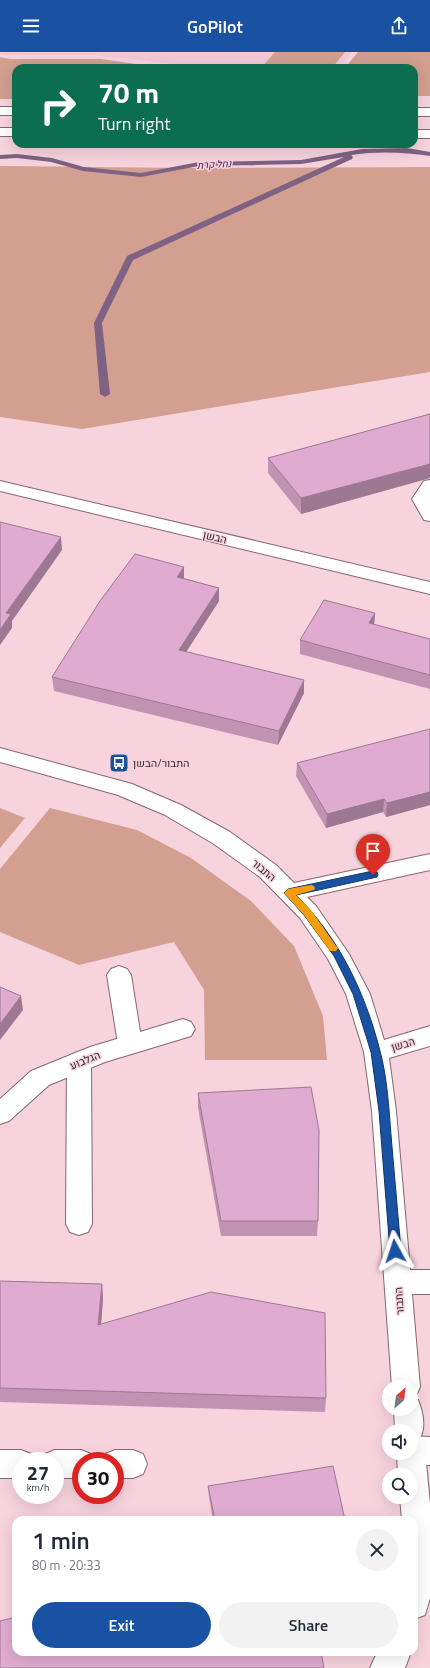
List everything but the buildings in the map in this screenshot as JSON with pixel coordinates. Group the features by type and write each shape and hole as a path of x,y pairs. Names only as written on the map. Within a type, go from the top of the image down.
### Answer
{"street":[{"path":"0,111 12,111"},
{"path":"418,112 430,112"},
{"path":"0,132 12,132"},
{"path":"418,134 430,134"},
{"path":"430,485 421,499 430,516"},
{"name":"הבשן","path":"0,486 430,588"},
{"name":"התבור","path":"0,756 125,789 172,810 222,838 262,867 308,912 337,954 358,994 376,1052 384,1111 405,1380"},
{"path":"288,893 430,862"},
{"path":"119,974 130,1044"},
{"name":"הגלבוע","path":"0,1114 40,1078 99,1054 183,1029"},
{"name":"הבשן","path":"376,1052 430,1036"},
{"path":"79,1062 79,1224"},
{"path":"398,1282 430,1282"},
{"path":"418,1451 430,1451"},
{"path":"412,1460 416,1516"},
{"path":"0,1464 12,1464"},
{"path":"418,1537 420,1561 430,1594"},
{"path":"418,1575 420,1561"},
{"path":"386,1668 391,1663 394,1656"}],"shaded area":[{"path":"0,52 352,52 342,64 173,64 94,55 0,54"},
{"path":"275,52 345,52 335,64 264,64"},
{"path":"358,52 430,52 430,96 418,96 418,64 348,64"},
{"path":"0,57 10,59 101,59 137,64 12,64 12,99 0,99"},
{"path":"0,166 188,168 430,167 430,372 82,429 0,417"},
{"path":"0,808 25,818 0,848"},
{"path":"50,808 137,830 191,858 251,901 294,946 323,1016 327,1060 205,1060 204,990 174,942 79,965 0,932 0,869"}],"waterway":[{"name":"נחל קרת","path":"0,157 17,156 52,160 83,169 141,175 199,164 301,162 362,151 407,150 430,154"},
{"path":"105,394 98,323 130,258 349,157"}],"slow traffic":[{"path":"311,888 288,893 308,912 333,948"}],"place":[{"name":"התבור/הבשן","path":"119,763"}],"route":[{"path":"373,875 288,893 308,912 337,954 358,994 376,1052 384,1111 395,1251"}]}
